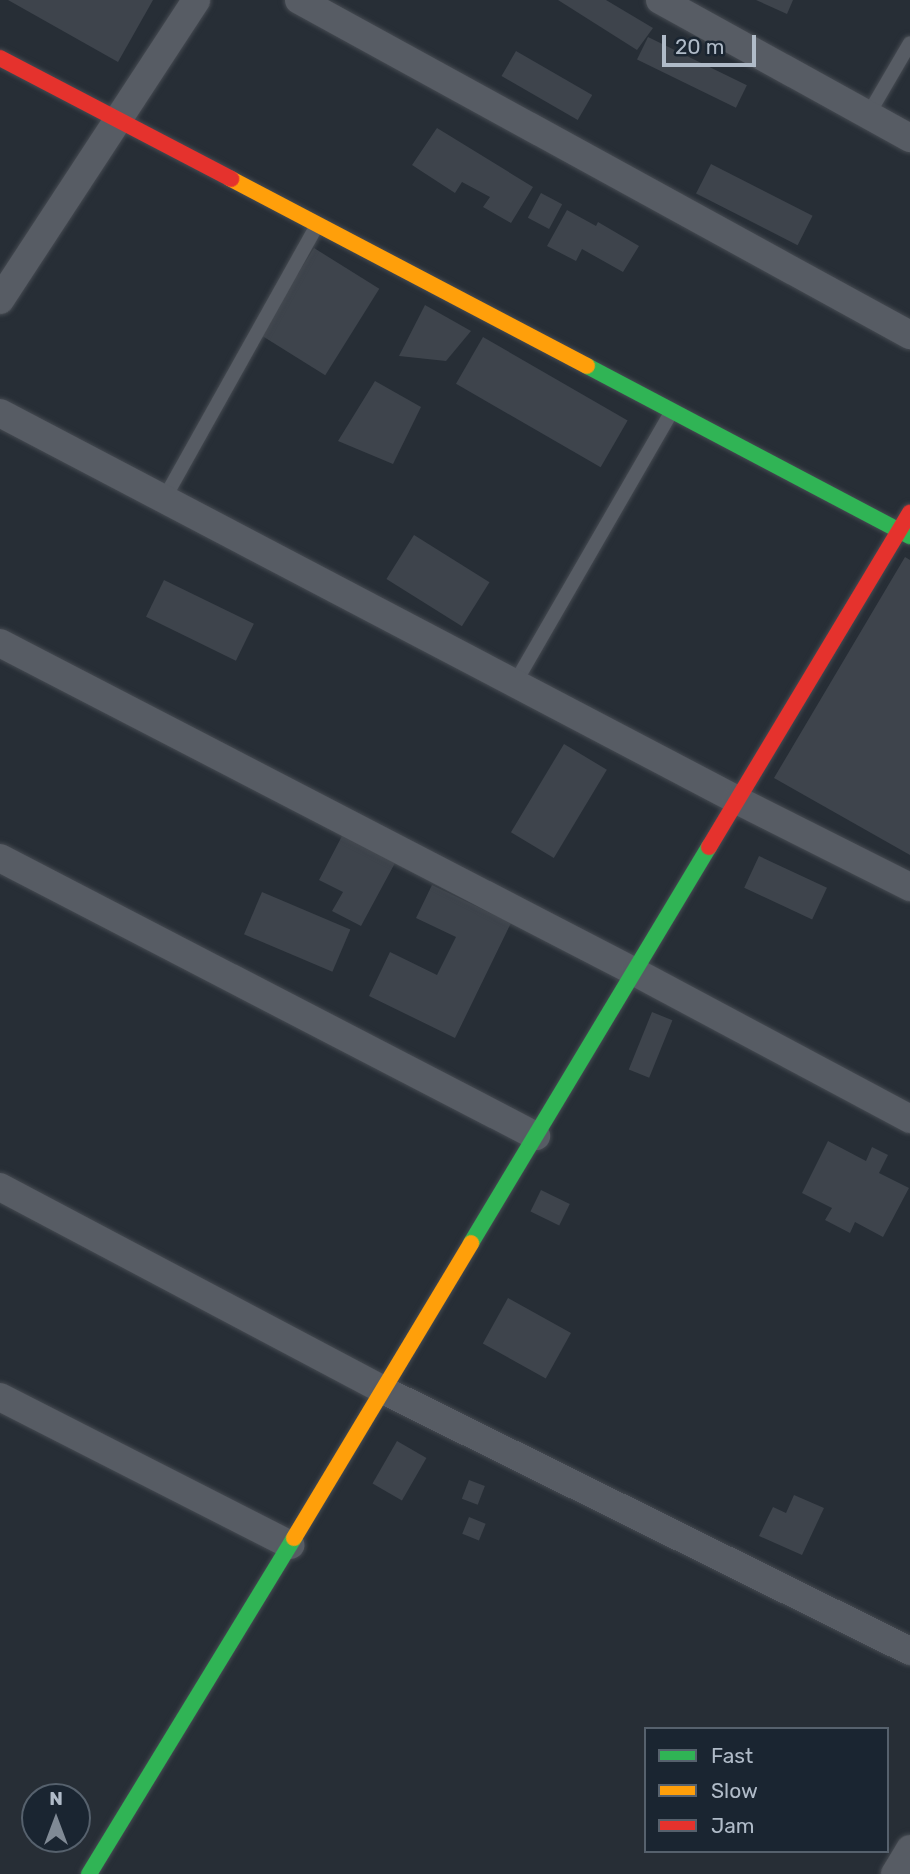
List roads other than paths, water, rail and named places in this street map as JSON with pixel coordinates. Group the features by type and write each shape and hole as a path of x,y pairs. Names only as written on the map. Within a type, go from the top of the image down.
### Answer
{"street":[{"path":"0,300 197,0"},
{"path":"299,0 910,335"},
{"path":"660,0 910,138"},
{"path":"0,58 119,118 905,533"},
{"path":"0,413 737,800 910,887"},
{"path":"89,1874 290,1545 737,800 905,533 910,513"},
{"path":"0,643 635,972 910,1119"},
{"path":"0,858 536,1136"},
{"path":"0,1186 383,1390 910,1651"},
{"path":"0,1397 290,1545"},
{"path":"895,1874 910,1849"}],"lane":[{"path":"868,115 910,43"},
{"path":"164,499 318,223"},
{"path":"514,683 672,410"}]}
